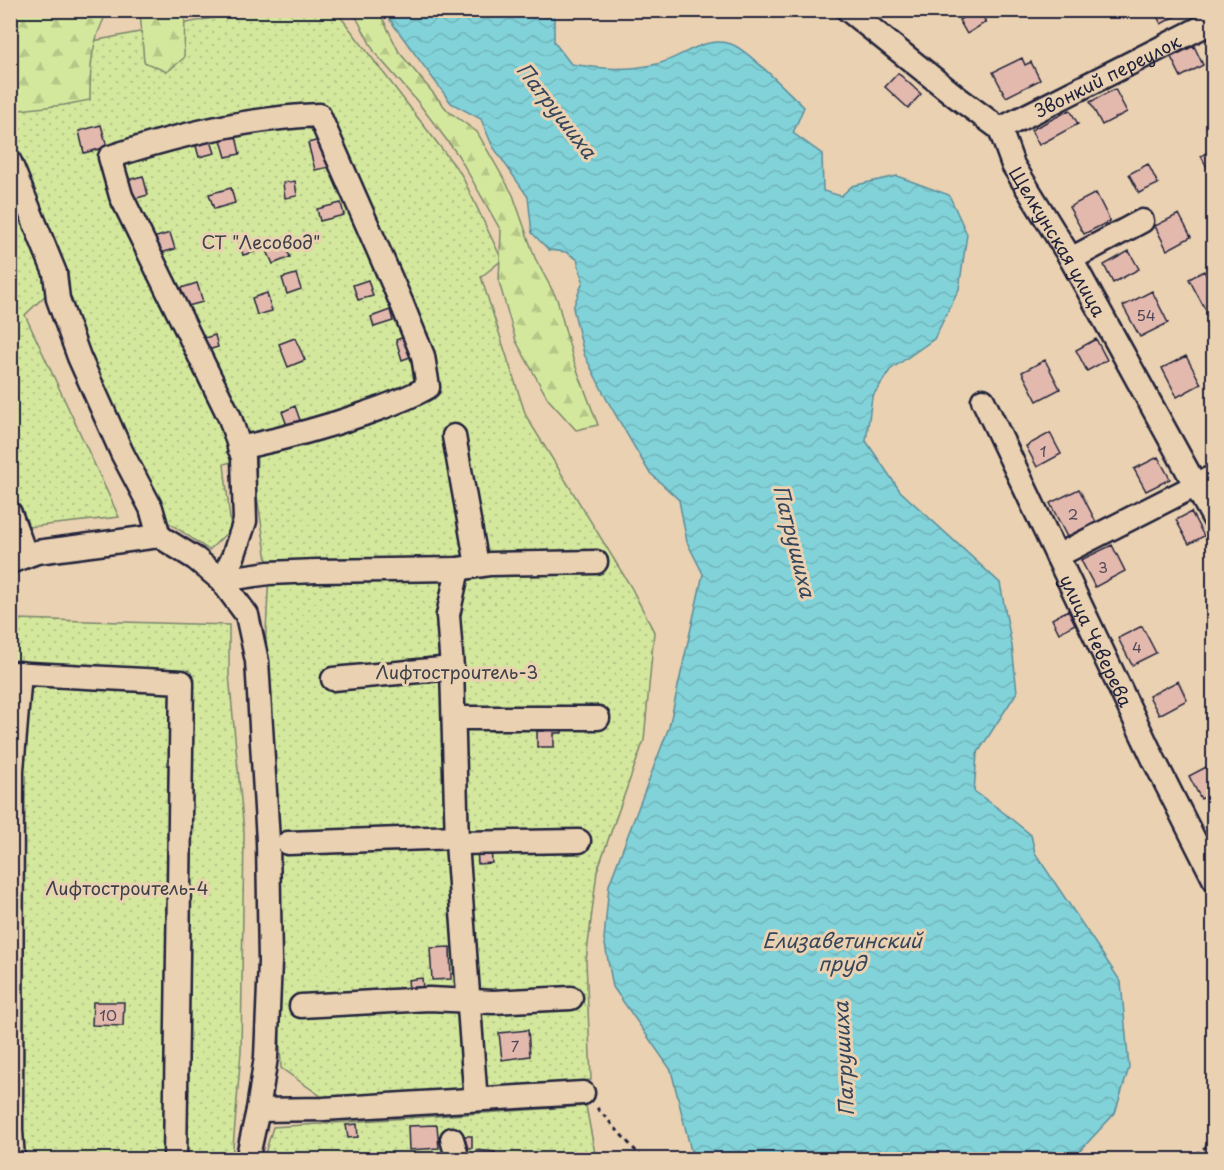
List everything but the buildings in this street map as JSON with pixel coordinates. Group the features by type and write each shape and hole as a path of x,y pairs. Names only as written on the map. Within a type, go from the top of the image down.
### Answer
{"street":[{"path":"848,10 957,98 1000,129"},
{"name":"Звонкий переулок","path":"1000,129 1214,21"},
{"path":"221,580 233,558 245,521 243,458 239,448 230,418 121,196 110,157 138,148 236,125 282,117 319,115 423,356 428,387 414,396 334,424 280,440 239,448"},
{"name":"Щелкунская улица","path":"1000,129 1013,165 1204,481 1214,519"},
{"path":"10,162 55,273 58,299 79,357 122,453 151,508 159,536"},
{"path":"1071,259 1142,220"},
{"name":"улица Чеверева","path":"982,400 1154,760 1214,879"},
{"path":"454,436 467,567 448,615 452,668 457,840 475,1089"},
{"path":"1057,556 1204,481"},
{"path":"10,513 18,559 37,552 159,536 196,559 221,580 246,615 257,661 268,841 270,962 266,1057 247,1160"},
{"path":"221,580 269,573 596,562"},
{"path":"333,679 452,668"},
{"path":"13,1160 11,1130 12,770 15,673 182,682 175,1160"},
{"path":"454,718 598,718"},
{"path":"288,843 457,840 579,841"},
{"path":"301,1006 429,999 493,1002 571,999"},
{"path":"258,1110 323,1109 583,1093"}],"path":[{"path":"583,1093 644,1160"},
{"path":"1190,1160 1207,1146 1214,1146"}],"green space":[{"path":"11,10 108,11 95,43 90,76 90,100 11,111"},
{"path":"140,11 185,11 184,58 167,72 144,62"},
{"path":"249,11 336,11 461,174 502,260 481,277 526,416 631,587 654,632 644,740 597,871 586,961 591,1080 328,1101 281,1068 278,994 277,791 264,672 269,573 256,489 257,454 224,464 231,529 209,550 165,520 109,415 21,173 10,83 67,46"},
{"path":"353,11 379,11 399,52 448,111 477,132 513,195 535,258 557,299 573,359 598,425 576,430 548,399 516,341 499,282 501,231 458,155 417,101 375,53"},
{"path":"22,211 53,288 25,315 119,517 11,529 10,212"},
{"name":"Лифтостроитель-4","path":"10,614 15,619 229,625 229,675 244,832 241,1052 232,1159 11,1159"},
{"path":"586,1106 596,1159 263,1160 273,1127"}],"water":[{"name":"Елизаветинский пруд","path":"388,11 554,11 554,42 571,64 593,67 646,66 666,61 712,42 731,44 757,62 804,107 793,133 822,154 823,191 841,196 852,186 897,176 949,195 967,234 959,289 934,339 890,370 872,397 866,441 900,491 1000,583 1012,646 1017,692 977,754 974,791 1031,835 1035,853 1121,982 1129,1068 1115,1113 1077,1154 1069,1159 693,1159 671,1070 613,987 604,939 609,885 669,727 703,574 687,542 679,500 649,472 607,400 584,354 573,308 583,281 577,259 566,252 549,250 532,233 528,197 492,145 481,119 451,103 387,16"}],"water label":[{"name":"Патрушиха","path":"557,110"},
{"name":"Патрушиха","path":"795,541"},
{"name":"Патрушиха","path":"843,1059"}],"park label":[{"name":"СТ \"Лесовод\"","path":"261,241"},
{"name":"Лифтостроитель-3","path":"457,671"}]}
